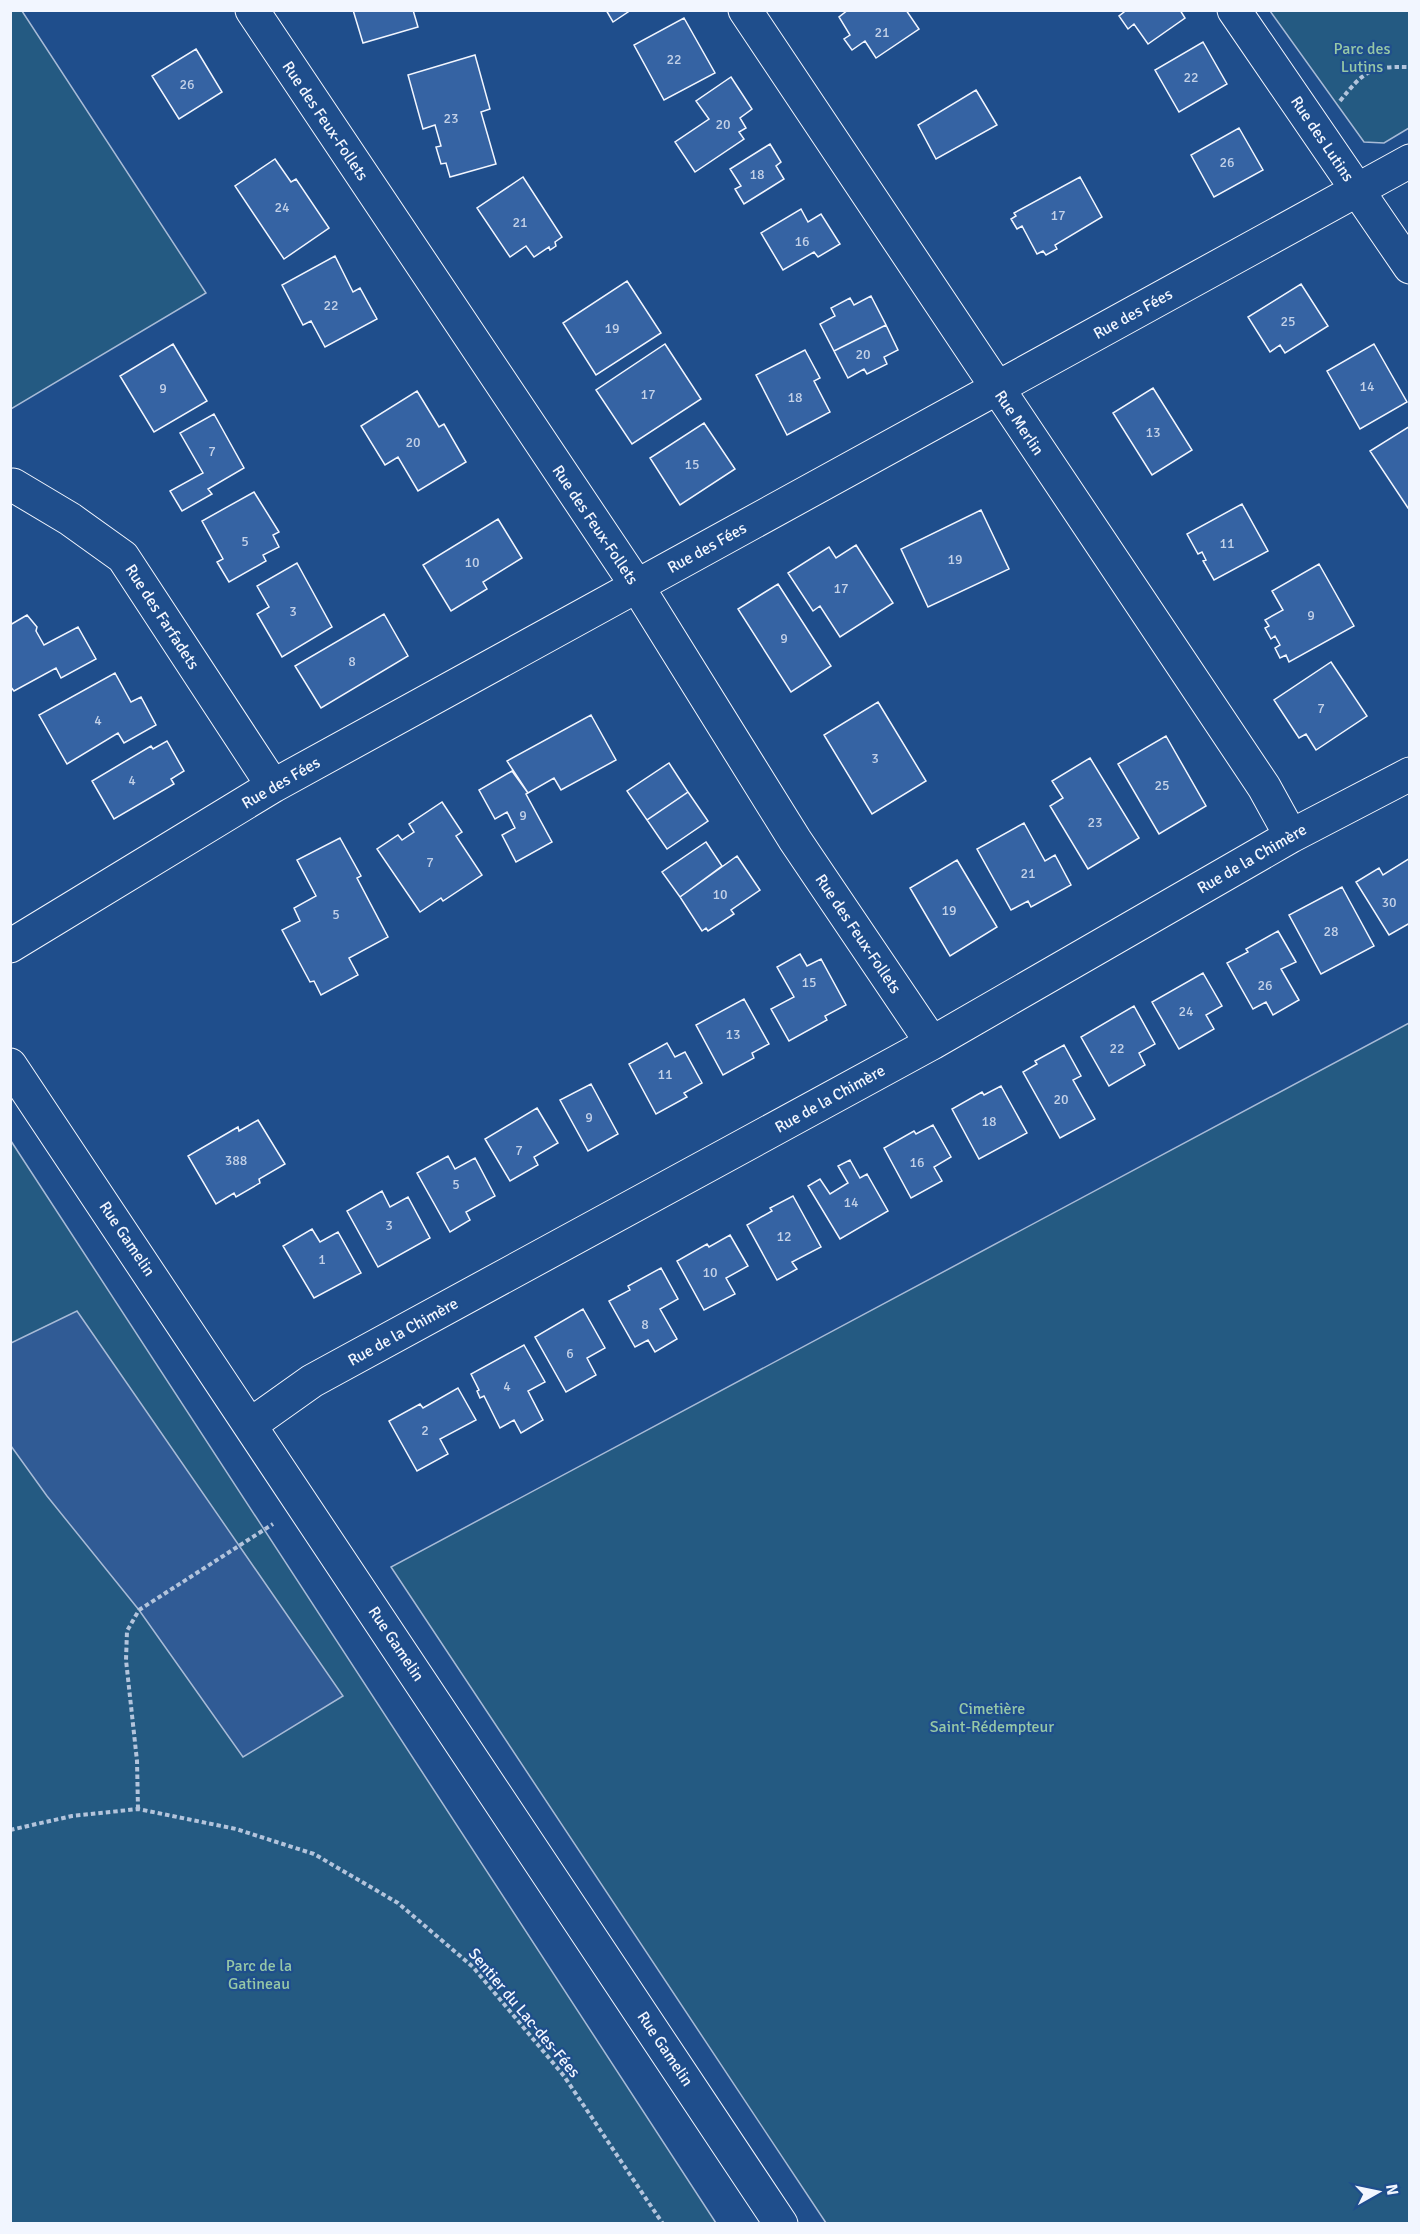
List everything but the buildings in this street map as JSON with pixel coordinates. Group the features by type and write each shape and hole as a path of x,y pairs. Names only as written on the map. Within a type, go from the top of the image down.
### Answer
{"street":[{"name":"Rue des Feux-Follets","path":"252,10 637,586 795,840 932,1043"},
{"name":"Rue Merlin","path":"745,10 1264,787 1291,836"},
{"name":"Rue des Lutins","path":"1234,10 1410,267"},
{"name":"Rue des Fées","path":"10,946 273,786 1410,161"},
{"name":"Rue des Farfadets","path":"13,485 70,519 123,557 273,786"},
{"name":"Rue de la Chimère","path":"250,1425 312,1381 932,1043 1291,836 1410,774"},
{"name":"Rue Gamelin","path":"10,1065 781,2223"}],"path":[{"path":"1316,130 1360,76 1385,66 1410,67"},
{"path":"138,1809 138,1761 126,1660 127,1631 139,1610 303,1505"},
{"name":"Sentier du Lac-des-Fées","path":"10,1830 72,1816 138,1809 236,1829 314,1854 398,1903 473,1967 556,2067 663,2223"}],"green space":[{"path":"10,11 22,11 206,293 11,409"},
{"name":"Parc des Lutins","path":"1270,11 1409,11 1409,128 1384,143 1364,142"},
{"name":"Cimetière Saint-Rédempteur","path":"1409,1023 1409,2223 826,2223 391,1567"},
{"name":"Parc de la Gatineau","path":"11,1141 716,2223 10,2223"}],"shaded area":[{"path":"77,1311 343,1696 243,1757 139,1610 47,1496 11,1446 11,1343"}]}
